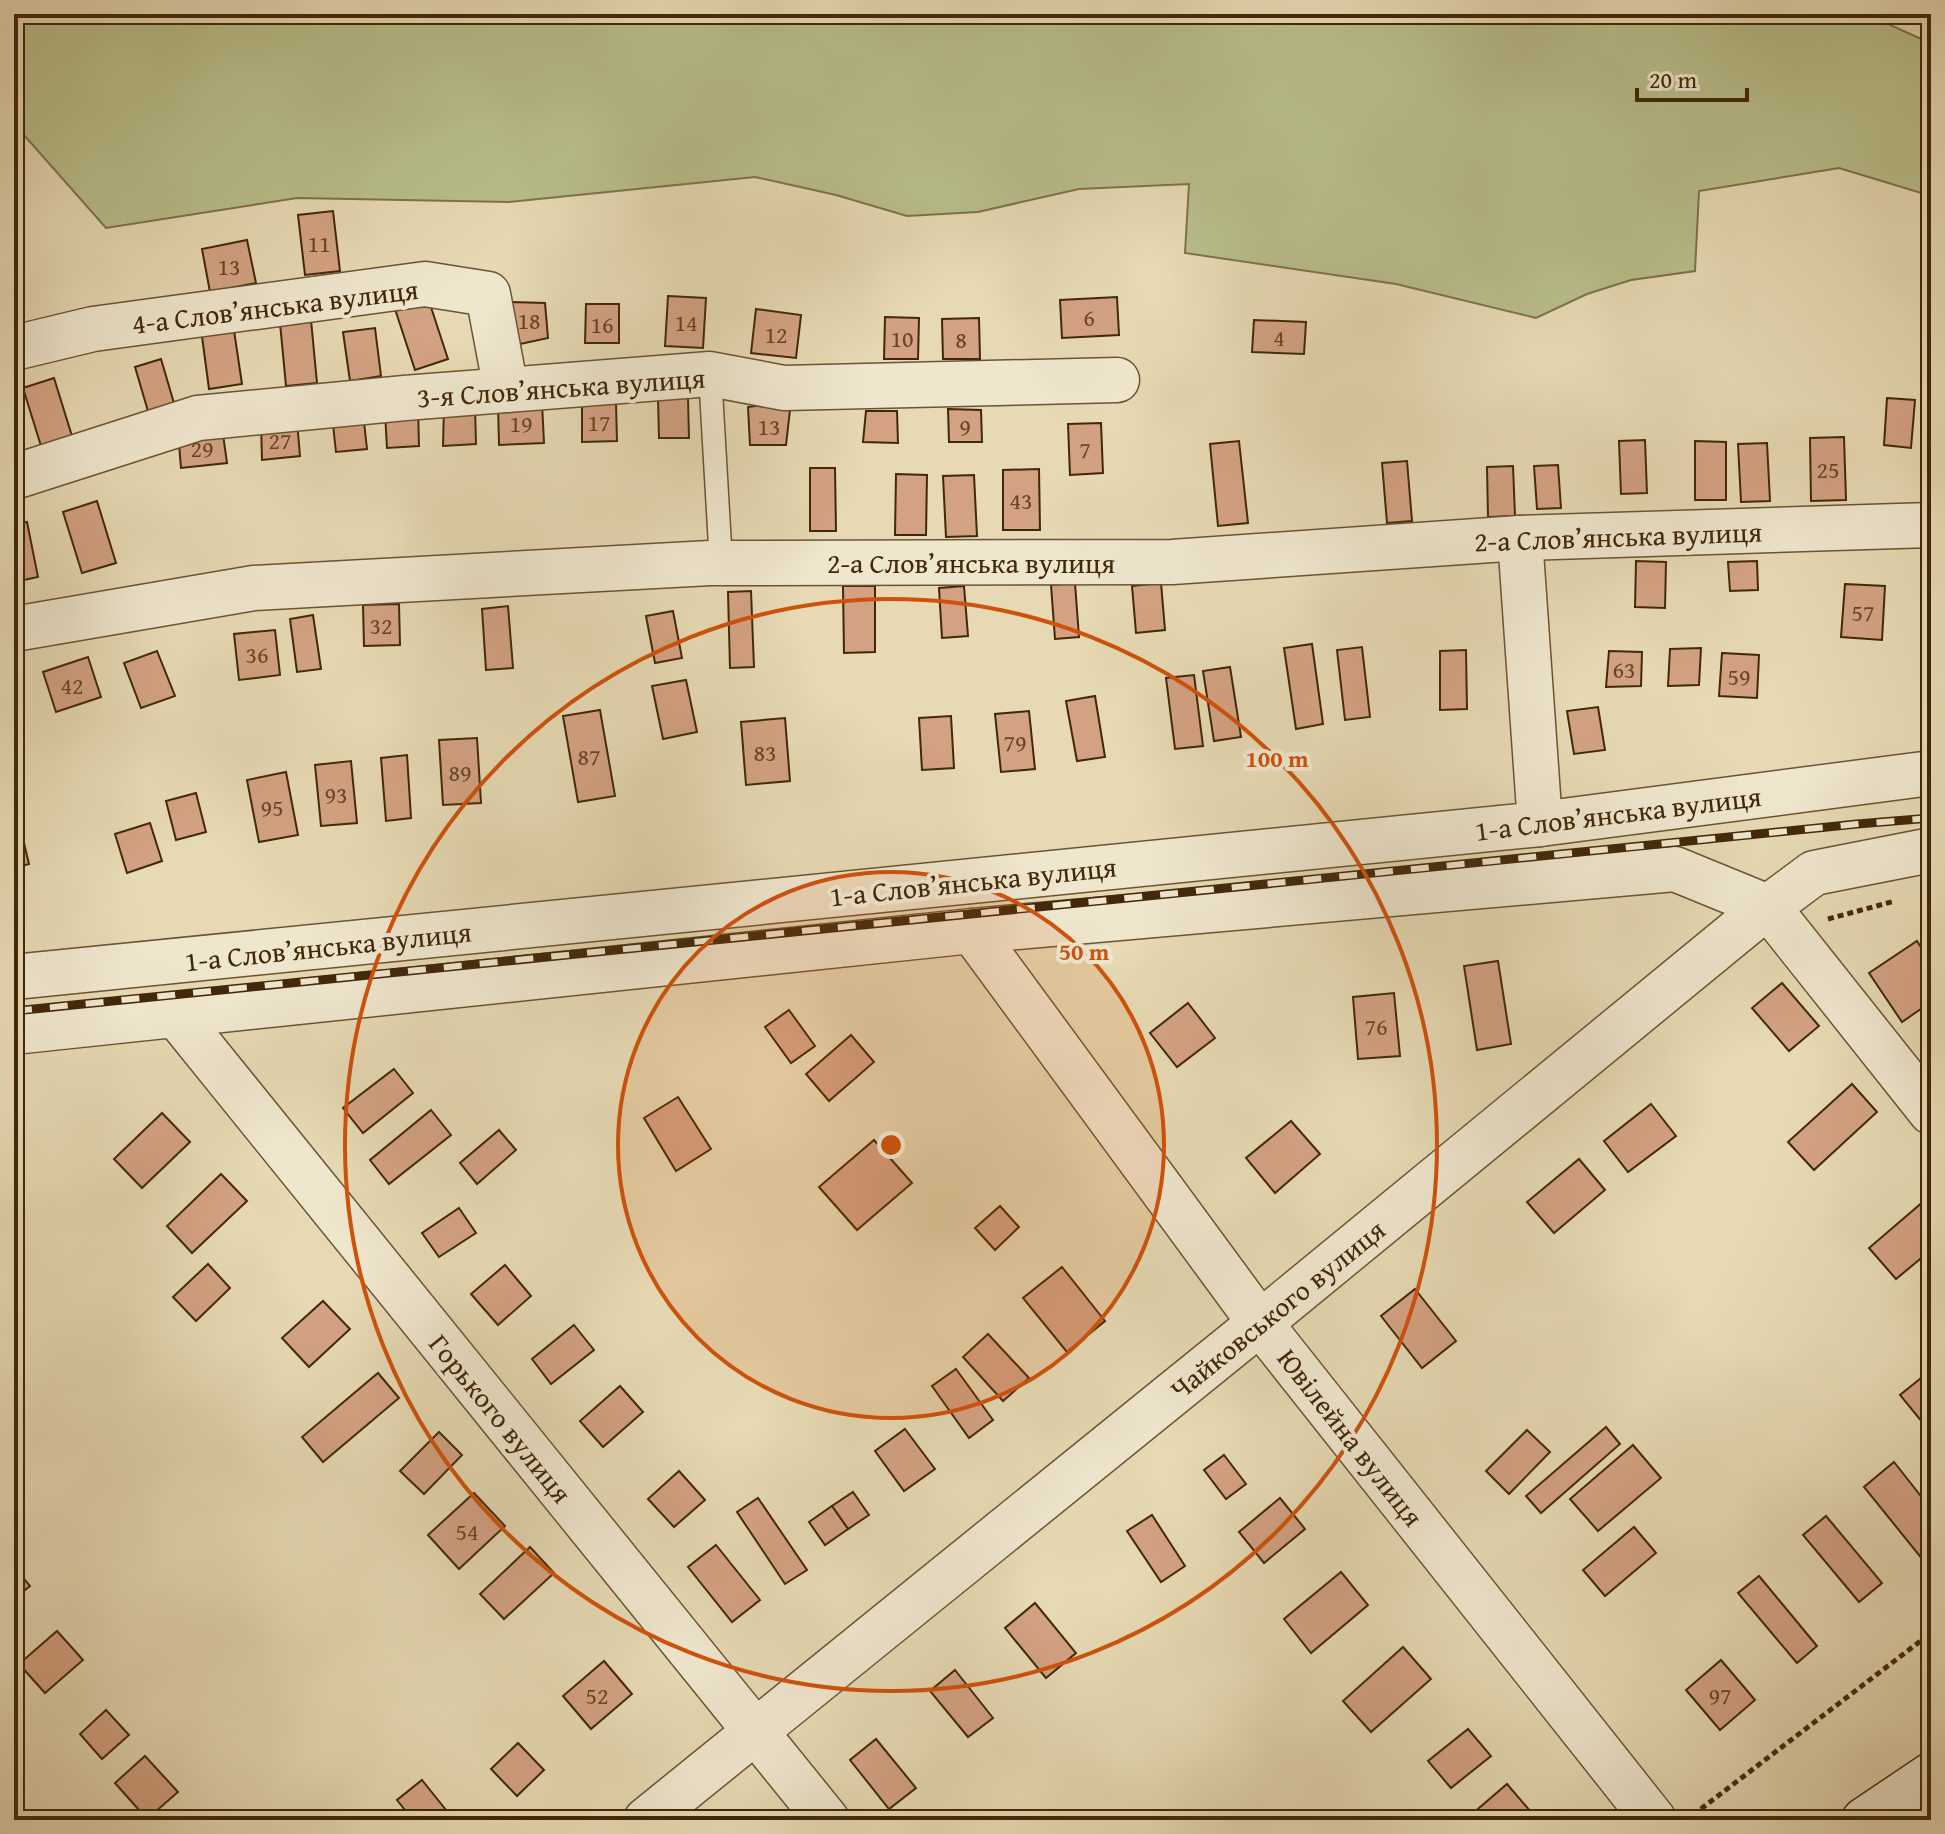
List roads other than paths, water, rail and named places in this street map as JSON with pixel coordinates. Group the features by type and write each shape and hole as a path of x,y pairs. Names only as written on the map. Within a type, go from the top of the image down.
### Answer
{"street":[{"name":"4-а Слов’янська вулиця","path":"14,348 93,329 425,284 488,294 506,390"},
{"name":"3-я Слов’янська вулиця","path":"14,477 198,418 405,398 710,374 784,388 1117,380"},
{"name":"2-а Слов’янська вулиця","path":"14,629 254,588 721,563 1172,562 1520,538 1931,525"},
{"path":"1520,538 1540,824"},
{"name":"1-а Слов’янська вулиця","path":"14,977 1540,824 1931,773"},
{"name":"Чайковського вулиця","path":"646,1820 1260,1323 1778,919 1814,873 1931,850"},
{"path":"14,1032 972,931 1675,869 1778,919 1931,1112"},
{"name":"Ювілейна вулиця","path":"972,931 1260,1323 1654,1820"},
{"name":"Горького вулиця","path":"176,1015 827,1820"},
{"path":"1864,1820 1931,1775"}],"lane":[{"path":"710,374 721,563"}],"railway":[{"path":"14,1011 1931,818"}]}
